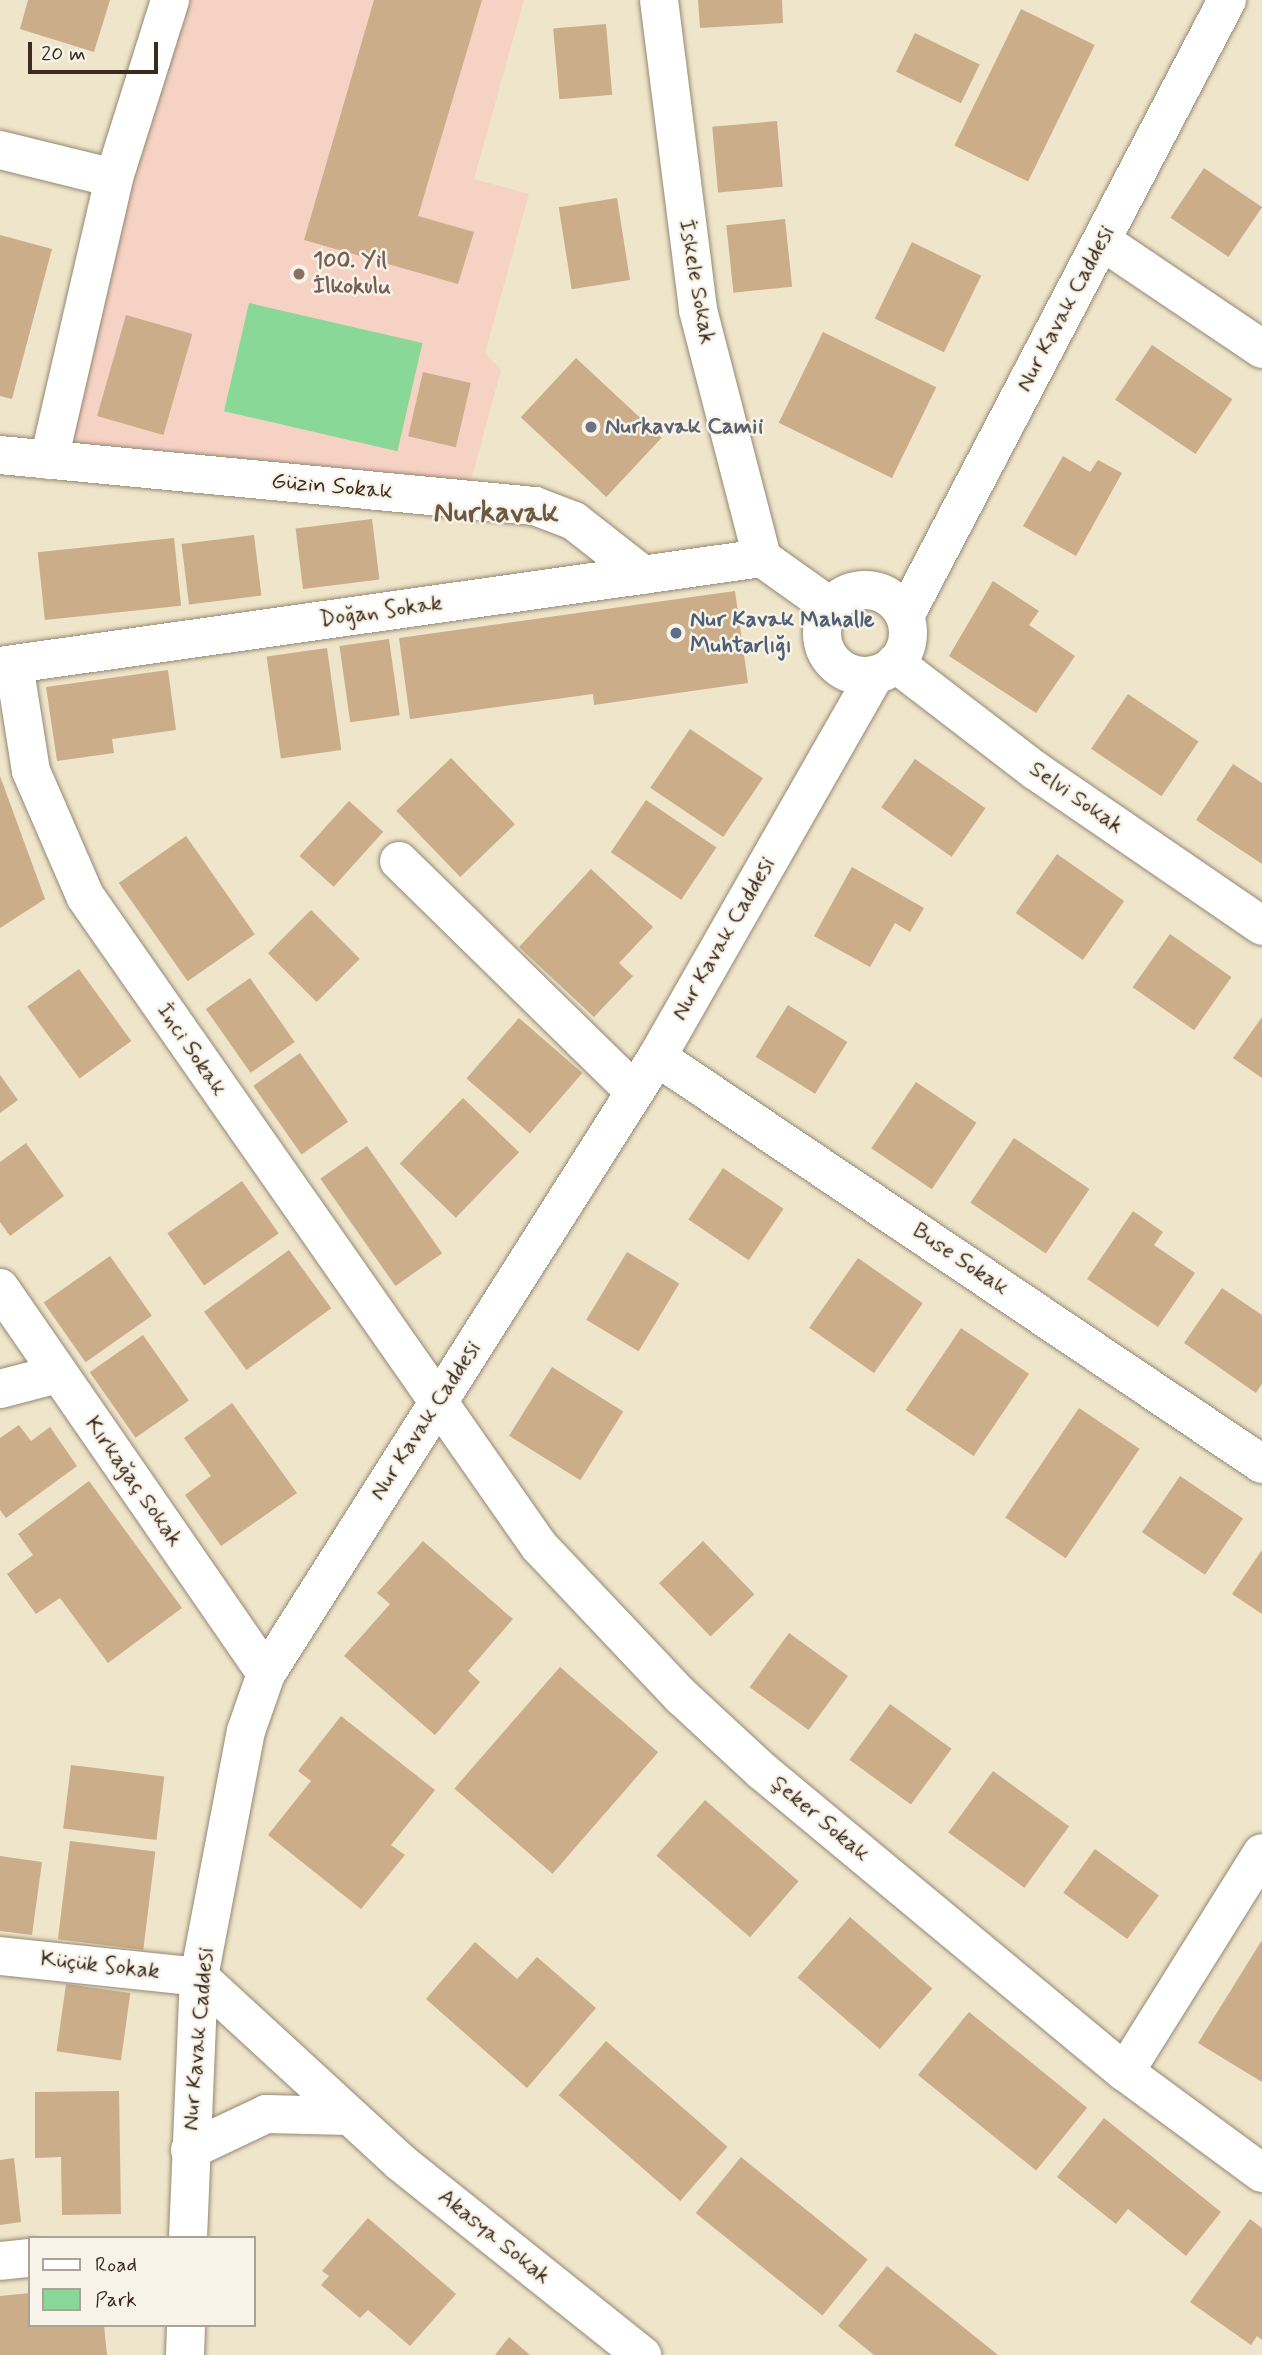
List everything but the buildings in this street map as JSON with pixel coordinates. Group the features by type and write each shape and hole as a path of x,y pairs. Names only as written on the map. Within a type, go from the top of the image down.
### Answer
{"street":[{"path":"49,460 114,178 170,0"},
{"name":"İskele Sokak","path":"659,0 698,310 762,558"},
{"name":"Nur Kavak Caddesi","path":"905,616 1227,0"},
{"path":"0,150 114,178"},
{"path":"1102,240 1262,349"},
{"name":"Güzin Sokak","path":"0,455 535,506 574,521 643,575"},
{"path":"762,558 831,607"},
{"name":"Doğan Sokak","path":"7,665 762,558"},
{"path":"870,591 891,599 905,616 906,646 885,669 845,671 829,657 822,638 831,607 848,594 870,591"},
{"name":"İnci Sokak","path":"7,665 31,771 85,896 436,1406"},
{"name":"Nur Kavak Caddesi","path":"188,2236 199,1977 246,1731 266,1674 657,1057 885,669"},
{"name":"Selvi Sokak","path":"885,669 1262,926"},
{"path":"399,861 635,1092"},
{"name":"Buse Sokak","path":"657,1057 1262,1464"},
{"name":"Kırkağaç Sokak","path":"0,1288 266,1674"},
{"path":"0,1389 58,1374"},
{"name":"Şeker Sokak","path":"436,1406 539,1546 682,1697 1125,2073 1262,2173"},
{"path":"1125,2073 1262,1853"},
{"name":"Küçük Sokak","path":"0,1956 199,1977"},
{"name":"Akasya Sokak","path":"199,1977 349,2116 642,2355"},
{"path":"190,2150 266,2114 349,2116"},
{"path":"0,2261 28,2258"},
{"path":"185,2355 186,2327"}],"shaded area":[{"name":"100. Yil İlkokulu","path":"170,0 524,0 474,179 529,194 485,353 501,370 466,499 49,460"}],"green space":[{"path":"249,303 422,343 397,451 224,411"}],"place":[{"name":"100. Yil İlkokulu","path":"299,274"},
{"name":"Nurkavak Camii","path":"591,427"},
{"name":"Nur Kavak Mahalle Muhtarlığı","path":"676,633"}],"district":[{"name":"Nurkavak","path":"496,513"}]}
